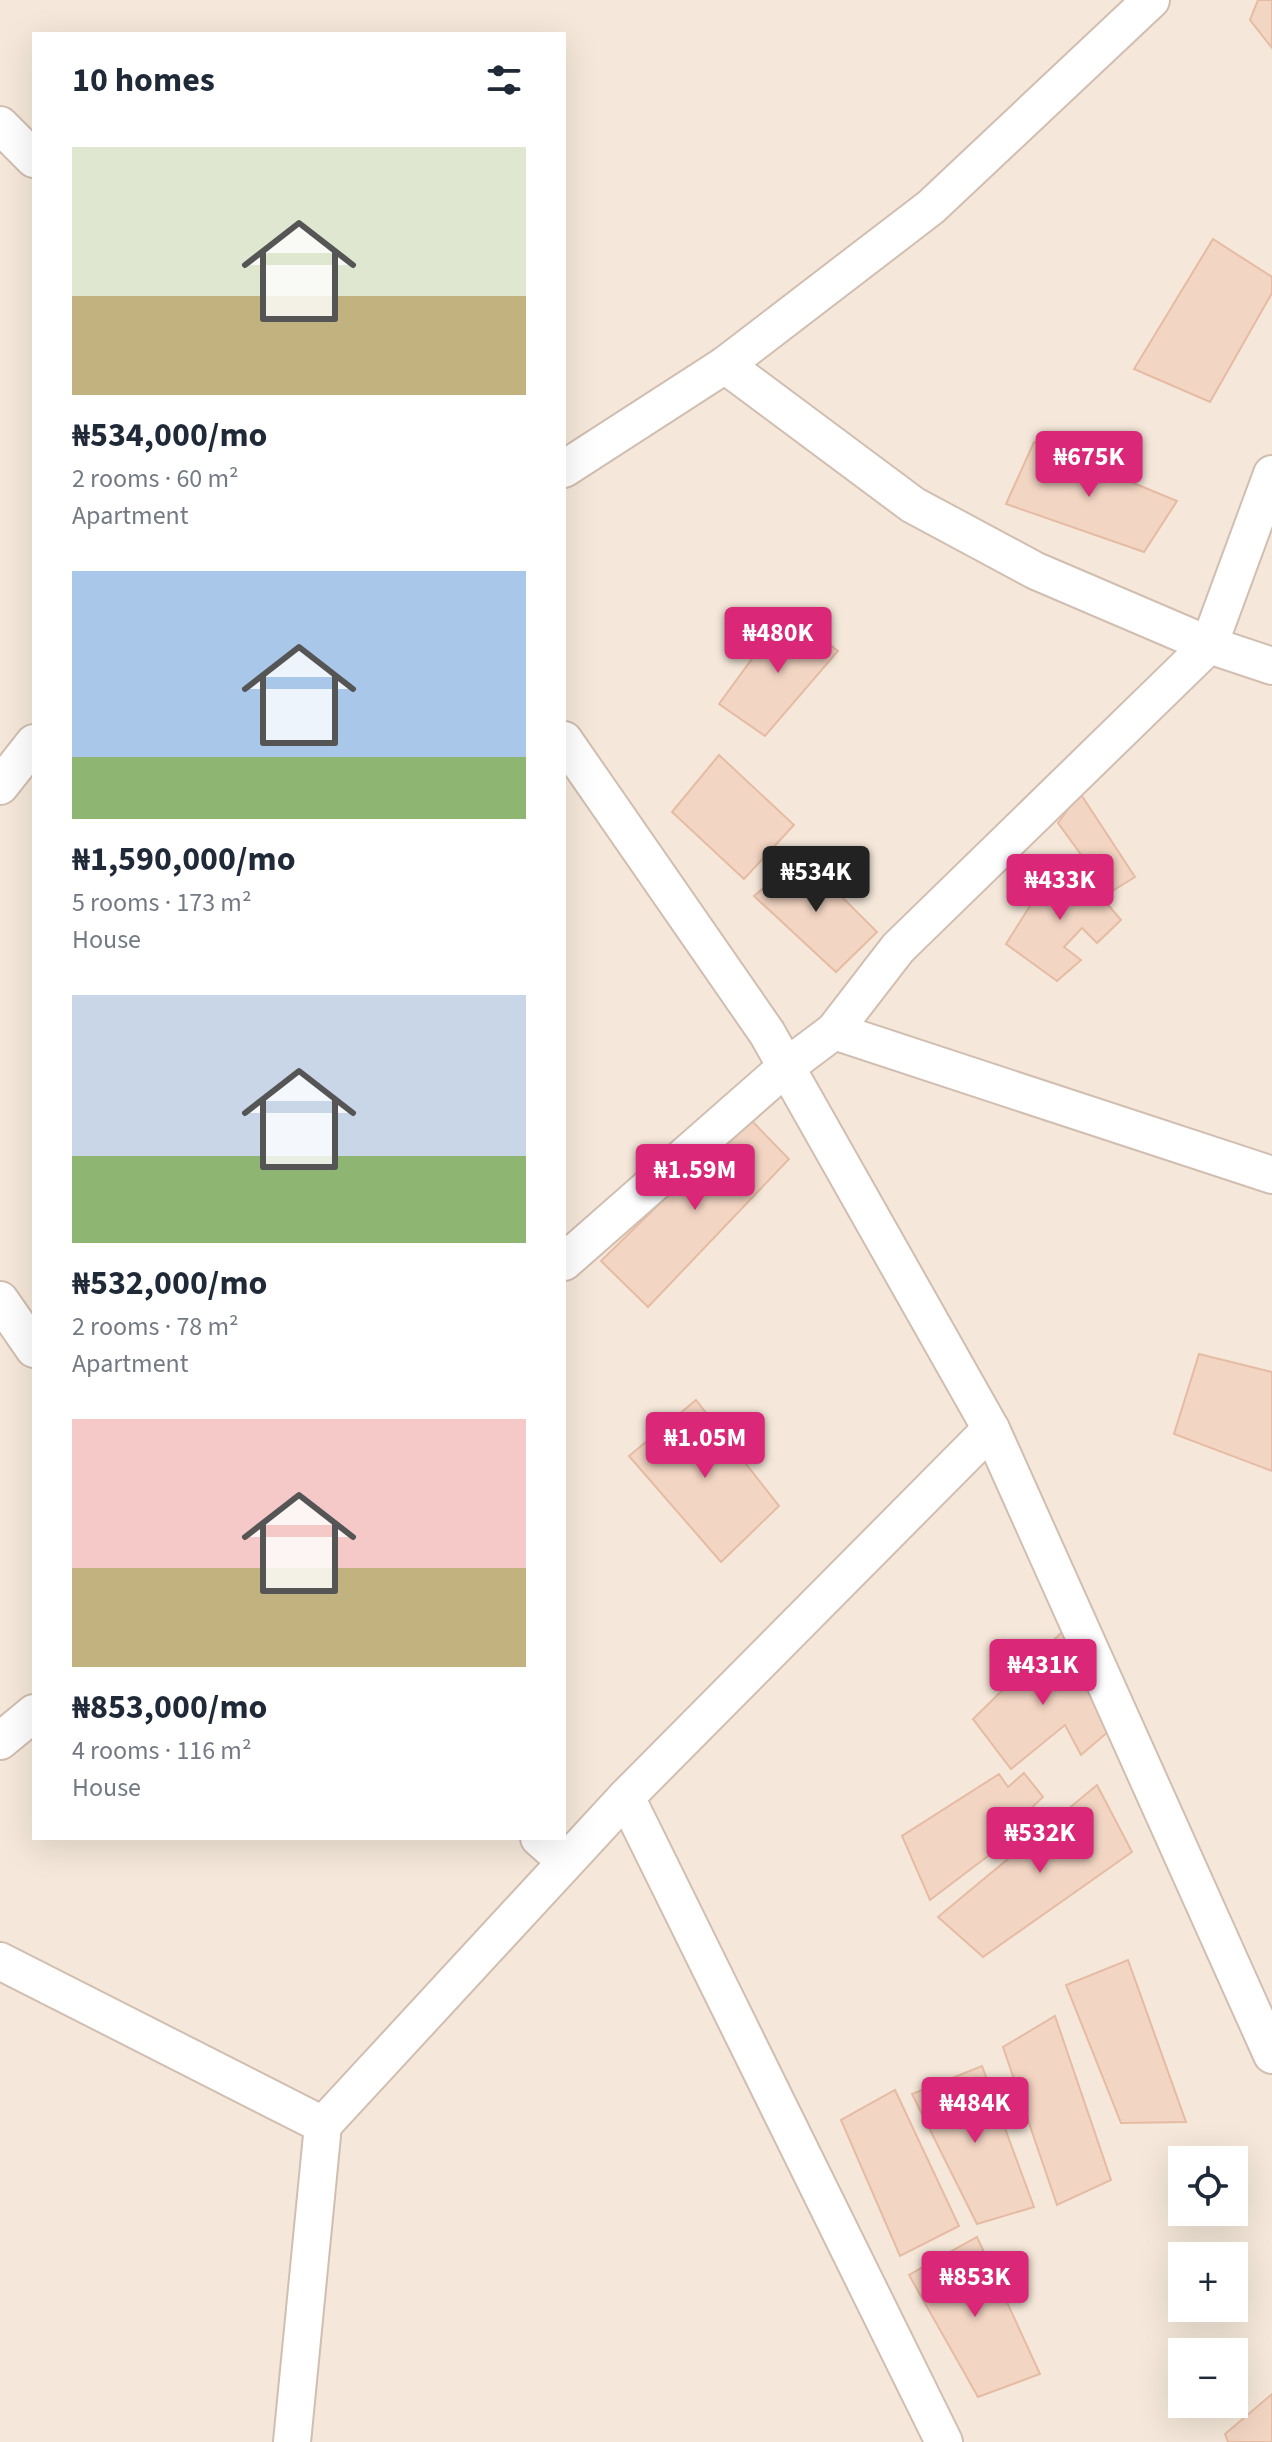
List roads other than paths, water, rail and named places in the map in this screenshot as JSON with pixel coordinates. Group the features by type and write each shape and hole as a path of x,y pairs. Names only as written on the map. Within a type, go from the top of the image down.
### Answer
{"street":[{"path":"566,468 725,365 931,207 1151,0"},
{"path":"0,125 32,157"},
{"path":"725,365 913,505 1036,571 1209,645 1272,666"},
{"path":"566,1260 786,1067 834,1031 898,948 1209,645 1272,474"},
{"path":"566,743 767,1033 991,1429 1259,1994 1272,2055"},
{"path":"834,1031 1272,1175"},
{"path":"0,1300 32,1346"},
{"path":"566,1839 626,1797 991,1429"},
{"path":"0,1741 32,1715"},
{"path":"626,1797 944,2442"},
{"path":"292,2442 323,2125 551,1849"},
{"path":"0,1961 323,2125"}]}
